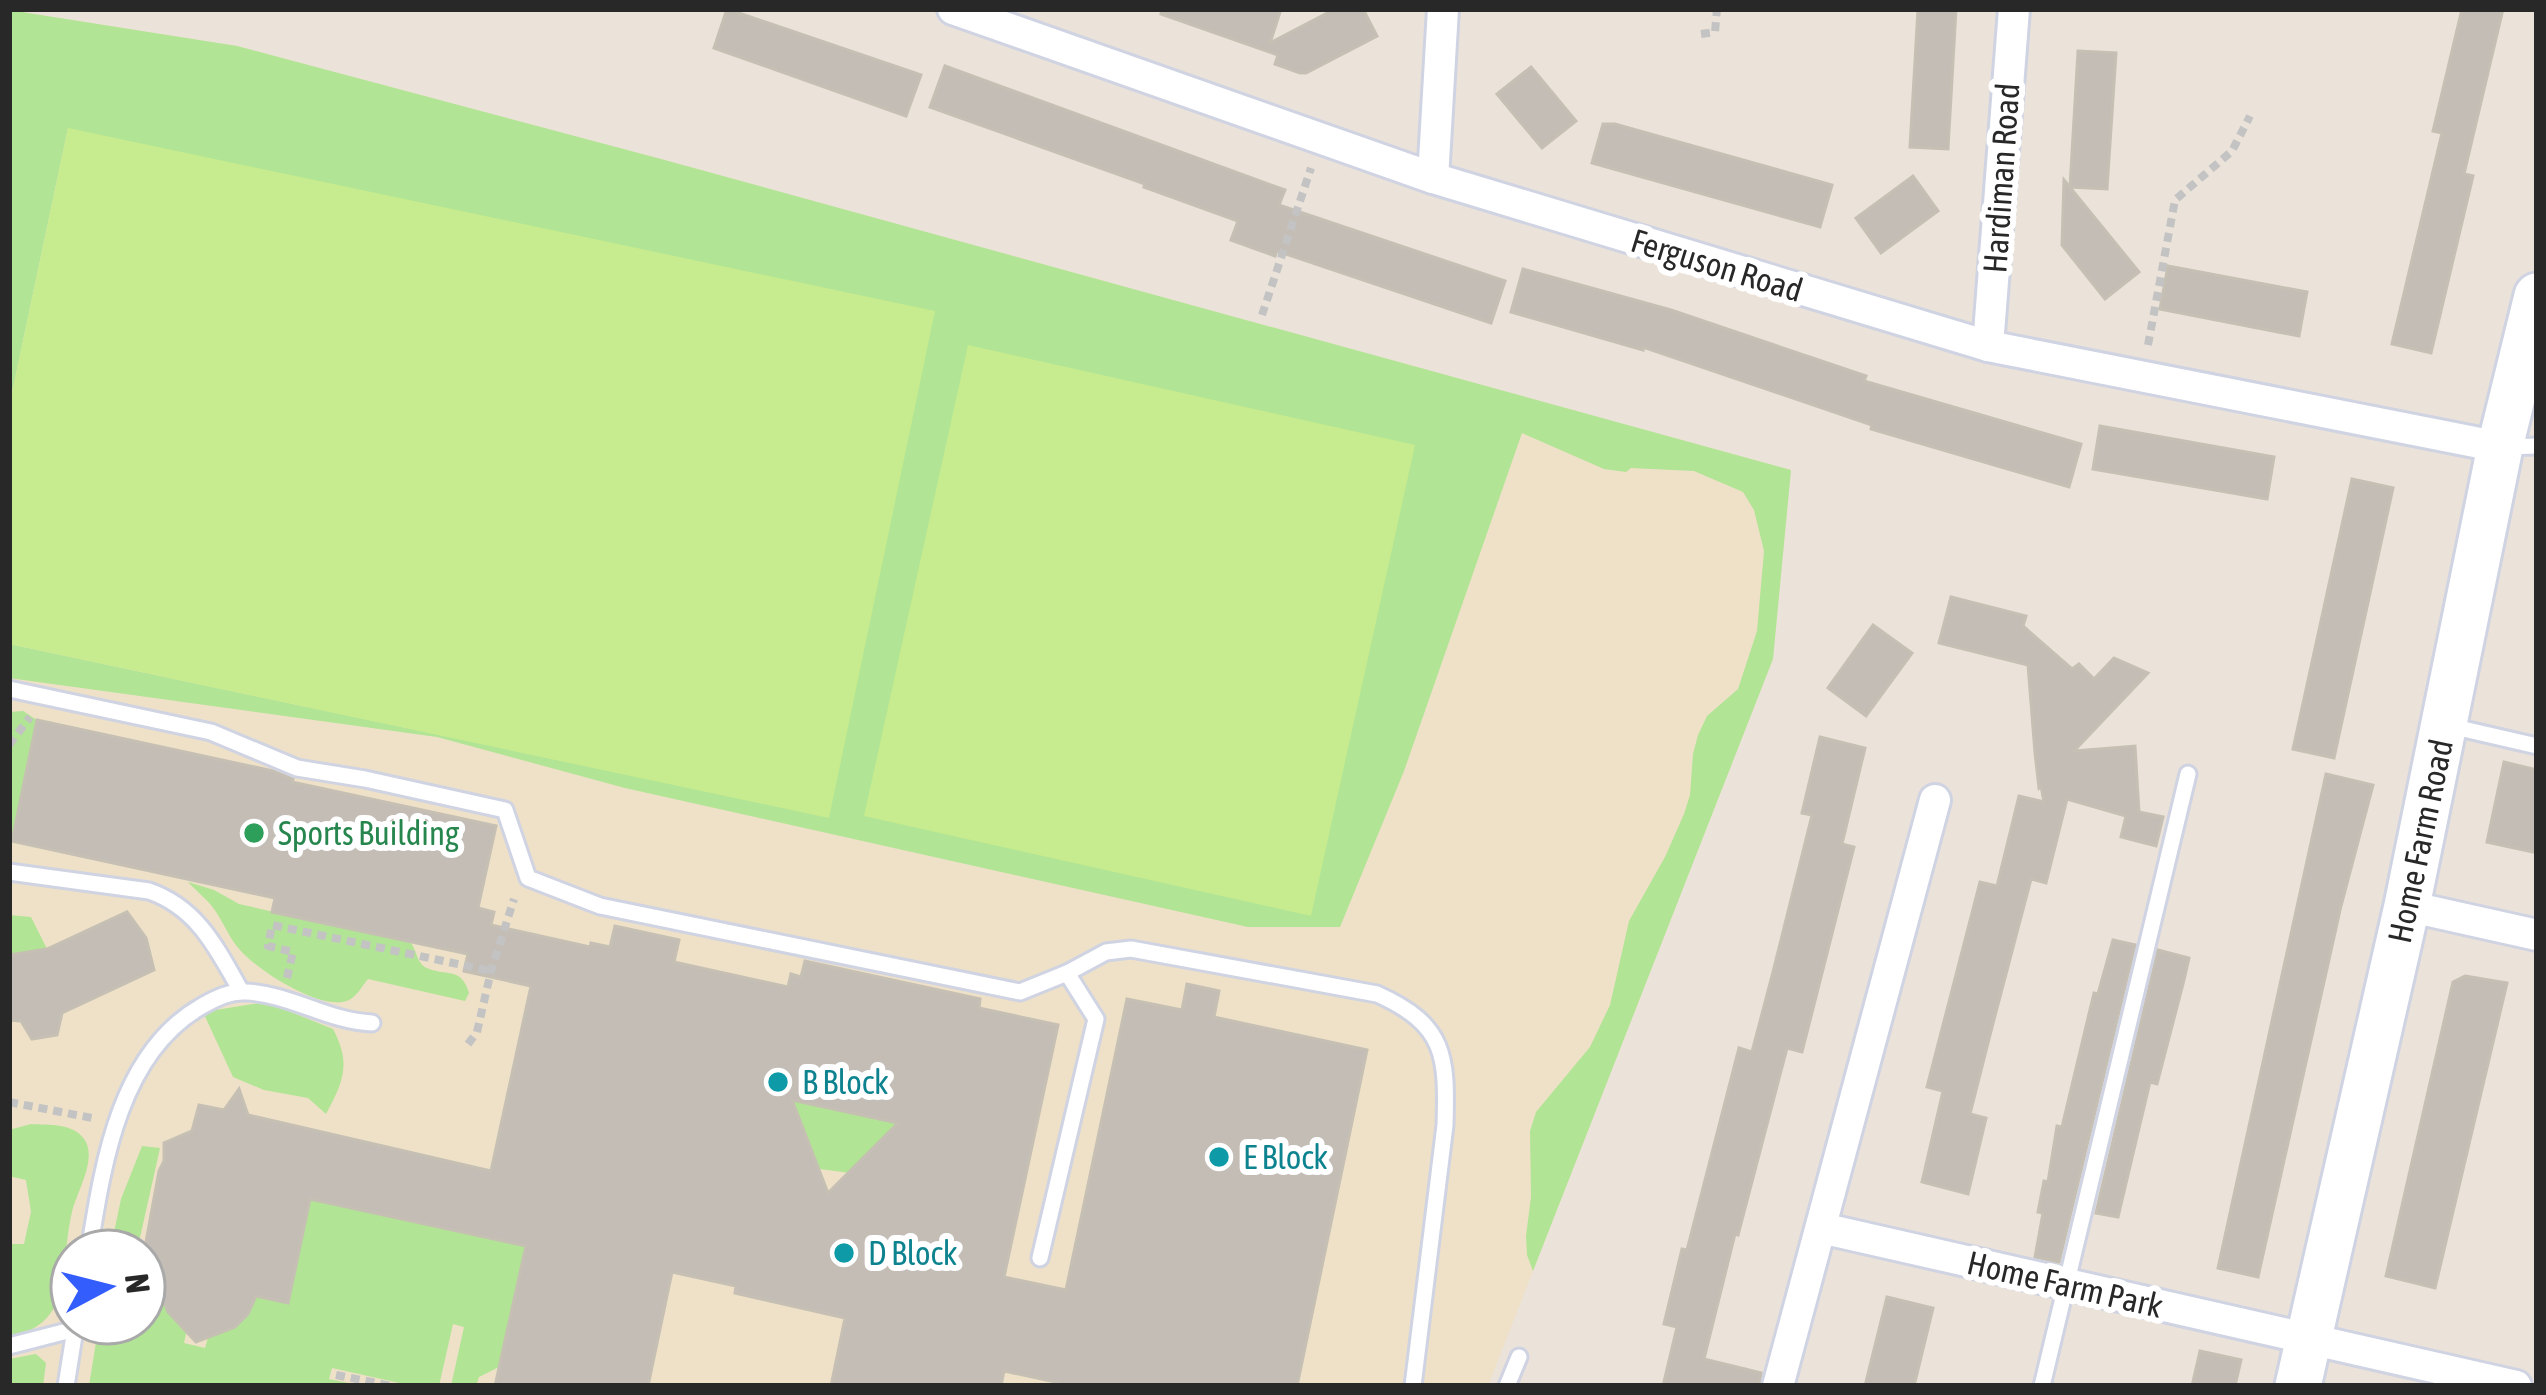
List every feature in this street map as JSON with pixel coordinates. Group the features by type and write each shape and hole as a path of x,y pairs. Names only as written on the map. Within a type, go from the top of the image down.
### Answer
{"street":[{"name":"Ferguson Road","path":"953,9 1433,178 1988,346 2519,447"},
{"path":"1433,178 1443,9"},
{"name":"Hardiman Road","path":"1988,346 2014,9"},
{"name":"Home Farm Road","path":"2298,1386 2444,725 2519,447 2537,296"},
{"path":"1778,1386 1935,800"},
{"path":"2407,906 2537,934"},
{"name":"Home Farm Park","path":"1821,1228 2516,1386"}],"lane":[{"path":"9,688 211,732 297,768 505,810 527,878 600,906 1020,992 1106,952 1131,949 1377,994 1406,1007 1434,1036 1446,1087 1413,1386"},
{"path":"2444,725 2537,746"},
{"path":"2042,1386 2188,774"},
{"path":"9,872 149,891 169,898 196,920 241,992"},
{"path":"1040,1258 1096,1019 1066,973"},
{"path":"93,1227 117,1123 136,1076 149,1050 191,1012 218,997 241,992 282,997 332,1017 372,1023"},
{"path":"9,1346 48,1334"},
{"path":"66,1386 72,1347"},
{"path":"1507,1386 1519,1357"}],"path":[{"path":"1701,34 1715,32 1717,9"},
{"path":"2142,376 2175,200 2232,151 2250,116"},
{"path":"1262,315 1320,139"},
{"path":"467,1044 477,1032 490,971 514,899 527,878"},
{"path":"293,952 268,946 272,925 490,971"},
{"path":"9,1102 117,1123"},
{"path":"336,1375 392,1386"}],"shaded area":[{"path":"9,10 237,46 1791,470 1773,659 1488,1386 9,1386"}],"green space":[{"path":"9,10 237,46 1791,470 1773,659 1533,1271 1526,1236 1530,1131 1536,1112 1590,1047 1610,1005 1629,921 1684,814 1698,735 1707,716 1738,689 1757,631 1764,551 1754,510 1743,492 1694,471 1604,469 1522,433 1404,771 1340,927 1248,927 625,788 437,737 9,678 9,644 828,817 68,128 9,407"},
{"path":"68,128 935,311 829,818 9,644 9,407"},
{"path":"968,345 1415,445 1311,916 864,816"},
{"path":"23,711 37,720 9,841 9,712"},
{"path":"188,882 239,904 411,943 424,966 462,979 469,993 465,1001 368,979 349,1000 308,995 248,958 211,905"},
{"path":"9,915 31,917 47,949 9,955"},
{"path":"266,1002 333,1029 343,1072 326,1114 308,1098 264,1090 233,1077 203,1012"},
{"path":"772,1096 935,1131 857,1164 850,1173 812,1168"},
{"path":"31,1124 74,1130 84,1139 89,1155 70,1227 48,1227 48,1315 36,1327 9,1336 9,1244 24,1244 31,1212 26,1180 9,1176 9,1130"},
{"path":"142,1146 160,1148 142,1227 115,1227"},
{"path":"310,1199 526,1246 499,1367 479,1377 476,1386 451,1386 464,1327 453,1324 439,1386 413,1386 332,1368 329,1379 363,1386 89,1386 95,1347 168,1347 168,1312 187,1329 184,1343 205,1348 209,1334 239,1322 256,1296 288,1302"},
{"path":"36,1354 46,1363 43,1386 9,1386 9,1359"}],"building":[{"path":"727,9 921,75 906,116 714,48"},
{"path":"1162,9 1281,9 1270,43 1335,9 1363,9 1377,36 1300,73 1275,64 1278,55 1161,14"},
{"path":"1918,9 1956,9 1948,149 1910,147"},
{"path":"2462,9 2503,9 2464,174 2473,176 2431,353 2392,344 2442,133 2433,131"},
{"path":"2078,51 2116,53 2107,189 2070,187"},
{"path":"945,66 1285,190 1279,205 1505,281 1491,323 1231,240 1238,221 930,107"},
{"path":"1531,67 1576,121 1542,148 1497,94"},
{"path":"1603,124 1832,185 1820,227 1592,163"},
{"path":"1913,176 1938,211 1881,253 1856,218"},
{"path":"2064,180 2139,272 2105,299 2062,245"},
{"path":"2168,266 2307,292 2299,336 2160,309"},
{"path":"1523,269 1671,310 1866,376 1864,381 2081,444 2069,487 1871,429 1872,425 1643,347 1511,312"},
{"path":"2100,426 2274,457 2267,499 2093,469"},
{"path":"2352,479 2393,488 2334,758 2293,749"},
{"path":"1951,597 2026,616 2023,626 2072,669 2079,664 2094,679 2114,658 2148,673 2074,751 2135,746 2139,812 2163,817 2156,846 2121,837 2126,816 2067,799 2046,883 2031,879 1970,1114 1986,1118 1968,1194 1922,1182 1943,1091 1927,1087 1980,882 1997,886 2019,796 2044,802 2028,665 1939,643"},
{"path":"1873,625 1912,653 1866,716 1828,688"},
{"path":"37,720 496,826 478,908 494,912 491,925 590,947 591,943 610,947 615,926 679,940 674,962 788,987 791,974 801,977 805,961 980,999 979,1008 1058,1025 1004,1277 1066,1290 1127,999 1182,1010 1187,984 1219,991 1214,1017 1367,1050 1297,1386 1059,1386 1004,1371 1001,1386 831,1386 845,1318 735,1293 736,1286 672,1272 648,1386 495,1386 526,1246 310,1199 288,1303 256,1296 235,1327 196,1342 168,1312 168,1227 149,1227 164,1143 192,1131 199,1105 224,1110 239,1089 248,1115 491,1171 531,986 464,971 468,954 272,912 275,898 12,841","holes":["792,1100 898,1123 828,1193"]},
{"path":"1820,737 1865,748 1842,844 1854,847 1802,1052 1787,1048 1704,1359 1761,1373 1759,1386 1663,1386 1677,1327 1664,1324 1682,1249 1687,1250 1739,1048 1752,1052 1812,815 1802,813"},
{"path":"2504,762 2537,770 2537,853 2487,842"},
{"path":"2326,774 2373,785 2341,906 2258,1277 2218,1268"},
{"path":"127,912 146,938 154,970 62,1013 57,1035 32,1039 21,1021 9,1020 9,955 47,949"},
{"path":"2113,940 2135,945 2059,1262 2035,1257 2043,1213 2038,1212 2057,1126 2062,1127 2094,993 2098,994"},
{"path":"2158,950 2189,958 2184,980 2157,1084 2150,1082 2118,1217 2096,1213"},
{"path":"2465,976 2507,983 2435,1288 2386,1276 2453,982"},
{"path":"1887,1297 1933,1308 1914,1386 1865,1386"},
{"path":"2200,1351 2241,1360 2235,1386 2192,1386"}],"place":[{"name":"Sports Building","path":"254,833"},
{"name":"B Block","path":"778,1082"},
{"name":"E Block","path":"1219,1157"},
{"name":"D Block","path":"844,1253"}]}
